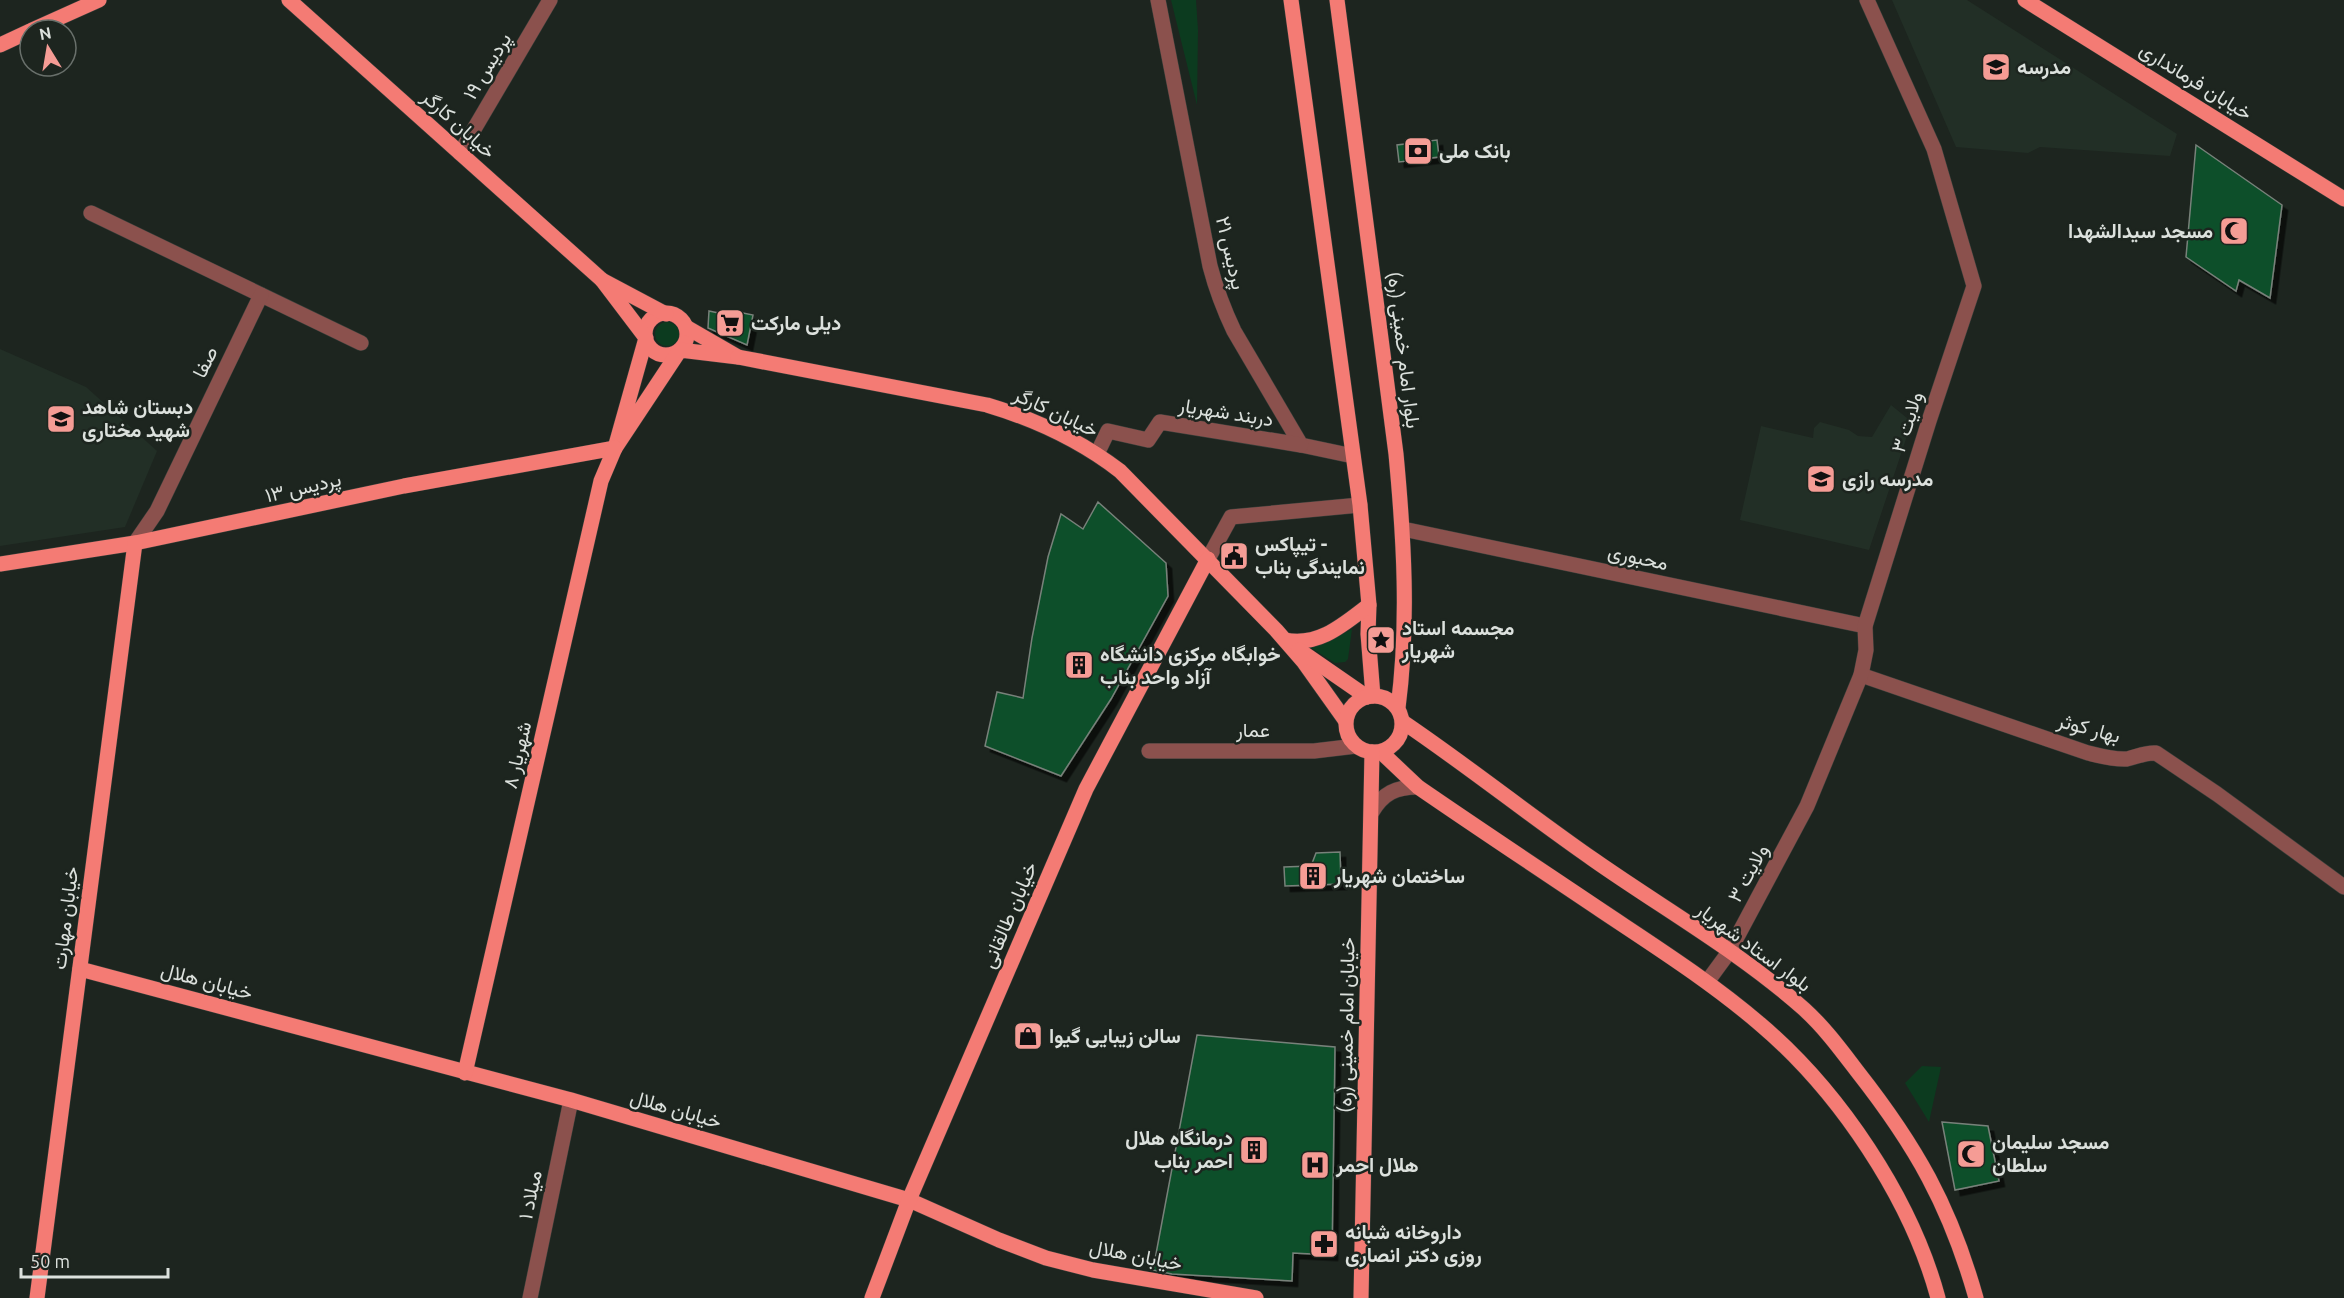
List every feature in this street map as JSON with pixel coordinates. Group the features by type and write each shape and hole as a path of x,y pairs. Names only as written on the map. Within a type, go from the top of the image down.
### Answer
{"main road":[{"path":"58,18 99,0"},
{"name":"خیابان کارگر","path":"289,0 602,280 646,338"},
{"path":"1291,0 1360,505 1369,605 1370,696"},
{"name":"بلوار امام خمینی (ره)","path":"1337,0 1396,454 1403,529 1403,668 1400,715"},
{"name":"خیابان فرمانداری","path":"2025,0 2344,199"},
{"path":"0,45 18,36"},
{"name":"خیابان کارگر","path":"602,280 666,314"},
{"path":"666,314 678,318 686,327 686,340 680,350 666,355 653,350 646,338 647,327 660,315 666,314"},
{"name":"خیابان کارگر","path":"686,327 738,357"},
{"name":"شهریار ۸","path":"465,1073 601,481 615,448 646,338"},
{"name":"خیابان کارگر","path":"680,350 738,357 987,405 1059,433 1097,454 1120,471 1285,640"},
{"name":"شهریار ۸","path":"615,448 680,350"},
{"name":"پردیس ۱۳","path":"0,564 135,543 404,486 615,448"},
{"name":"خیابان مهارت","path":"37,1298 135,543"},
{"name":"خیابان طالقانی","path":"872,1298 909,1200 1086,789 1208,559"},
{"path":"1285,640 1305,641 1331,633 1369,605"},
{"path":"1285,640 1370,696 1388,699 1400,715 1401,735 1393,746 1377,752 1367,752 1356,746 1347,734 1345,720 1285,640"},
{"path":"1345,720 1350,708 1361,699 1370,696"},
{"name":"بلوار استاد شهریار","path":"1400,715 1593,859 1764,976 1807,1011 1842,1051 1912,1146 1945,1208 1958,1239 1976,1298"},
{"path":"1377,752 1418,787 1707,982 1761,1025 1801,1064 1862,1137 1900,1203 1924,1256 1938,1298"},
{"name":"خیابان امام خمینی (ره)","path":"1361,1298 1372,812 1377,752"},
{"name":"خیابان هلال","path":"80,969 571,1100 909,1200 1046,1258 1093,1270 1256,1298"}],"street":[{"name":"پردیس ۱۹","path":"460,153 550,0"},
{"name":"پردیس ۲۱","path":"1158,0 1216,291 1234,331 1301,445"},
{"name":"ولایت ۳","path":"1707,982 1729,952 1808,806 1862,675 1866,650 1865,626 1974,286 1934,149 1867,0"},
{"path":"91,213 361,343"},
{"name":"صفا","path":"135,543 157,511 261,295"},
{"name":"دربند شهریار","path":"1097,454 1108,431 1148,440 1160,422 1301,445"},
{"path":"1301,445 1353,456"},
{"path":"1208,559 1231,517 1360,505"},
{"name":"محبوری","path":"1403,529 1865,626"},
{"name":"بهار کوثر","path":"1862,675 2088,753 2128,759 2147,752 2156,753 2217,794 2344,887"},
{"name":"عمار","path":"1149,751 1314,751 1356,746"},
{"path":"1372,812 1388,792 1418,787"},
{"name":"میلاد ۱","path":"530,1298 571,1100"}],"shaded area":[{"name":"مدرسه","path":"1892,0 1967,0 2177,134 2170,156 2040,147 2028,153 1956,147"},
{"name":"دبستان شاهد شهید مختاری","path":"0,349 86,387 157,451 125,527 0,546"},
{"name":"مدرسه رازی","path":"1891,405 1907,418 1908,433 1869,550 1740,520 1761,426 1813,438 1814,428 1820,422 1849,430 1858,436 1872,437"}],"green space":[{"path":"1171,0 1196,0 1197,105"},
{"path":"667,322 672,323 678,329 678,339 672,345 667,346 662,345 656,339 655,334 656,329 662,323"},
{"path":"1352,629 1348,659 1345,662 1335,663 1308,646 1332,640"},
{"path":"1922,1066 1941,1067 1929,1122 1905,1083"}],"building":[{"name":"بانک ملی","path":"1437,140 1439,157 1399,162 1397,145"},
{"name":"مسجد سیدالشهدا","path":"2196,145 2282,205 2270,298 2239,280 2236,291 2186,257"},
{"name":"دیلی مارکت","path":"709,311 733,316 733,311 753,315 747,345 708,328"},
{"name":"خوابگاه مرکزی دانشگاه آزاد واحد بناب","path":"1098,502 1166,563 1168,596 1111,699 1061,776 985,746 997,692 1023,698 1048,557 1061,514 1083,529"},
{"name":"ساختمان شهریار","path":"1340,852 1341,884 1285,886 1284,867 1311,866 1316,853"},
{"name":"درمانگاه هلال احمر بناب","path":"1197,1035 1335,1047 1332,1255 1293,1253 1292,1281 1172,1274 1153,1270"},
{"name":"مسجد سلیمان سلطان","path":"1942,1122 1988,1126 1999,1181 1955,1190"}],"place":[{"name":"مدرسه","path":"1996,67"},
{"name":"بانک ملی","path":"1418,151"},
{"name":"مسجد سیدالشهدا","path":"2234,231"},
{"name":"دیلی مارکت","path":"730,323"},
{"name":"دبستان شاهد شهید مختاری","path":"61,419"},
{"name":"مدرسه رازی","path":"1821,479"},
{"name":"تیپاکس - نمایندگی بناب","path":"1234,556"},
{"name":"مجسمه استاد شهریار","path":"1381,640"},
{"name":"خوابگاه مرکزی دانشگاه آزاد واحد بناب","path":"1079,665"},
{"name":"ساختمان شهریار","path":"1313,876"},
{"name":"سالن زیبایی گیوا","path":"1028,1036"},
{"name":"درمانگاه هلال احمر بناب","path":"1254,1150"},
{"name":"مسجد سلیمان سلطان","path":"1971,1154"},
{"name":"هلال احمر","path":"1315,1165"},
{"name":"داروخانه شبانه روزی دکتر انصاری","path":"1324,1244"}]}
